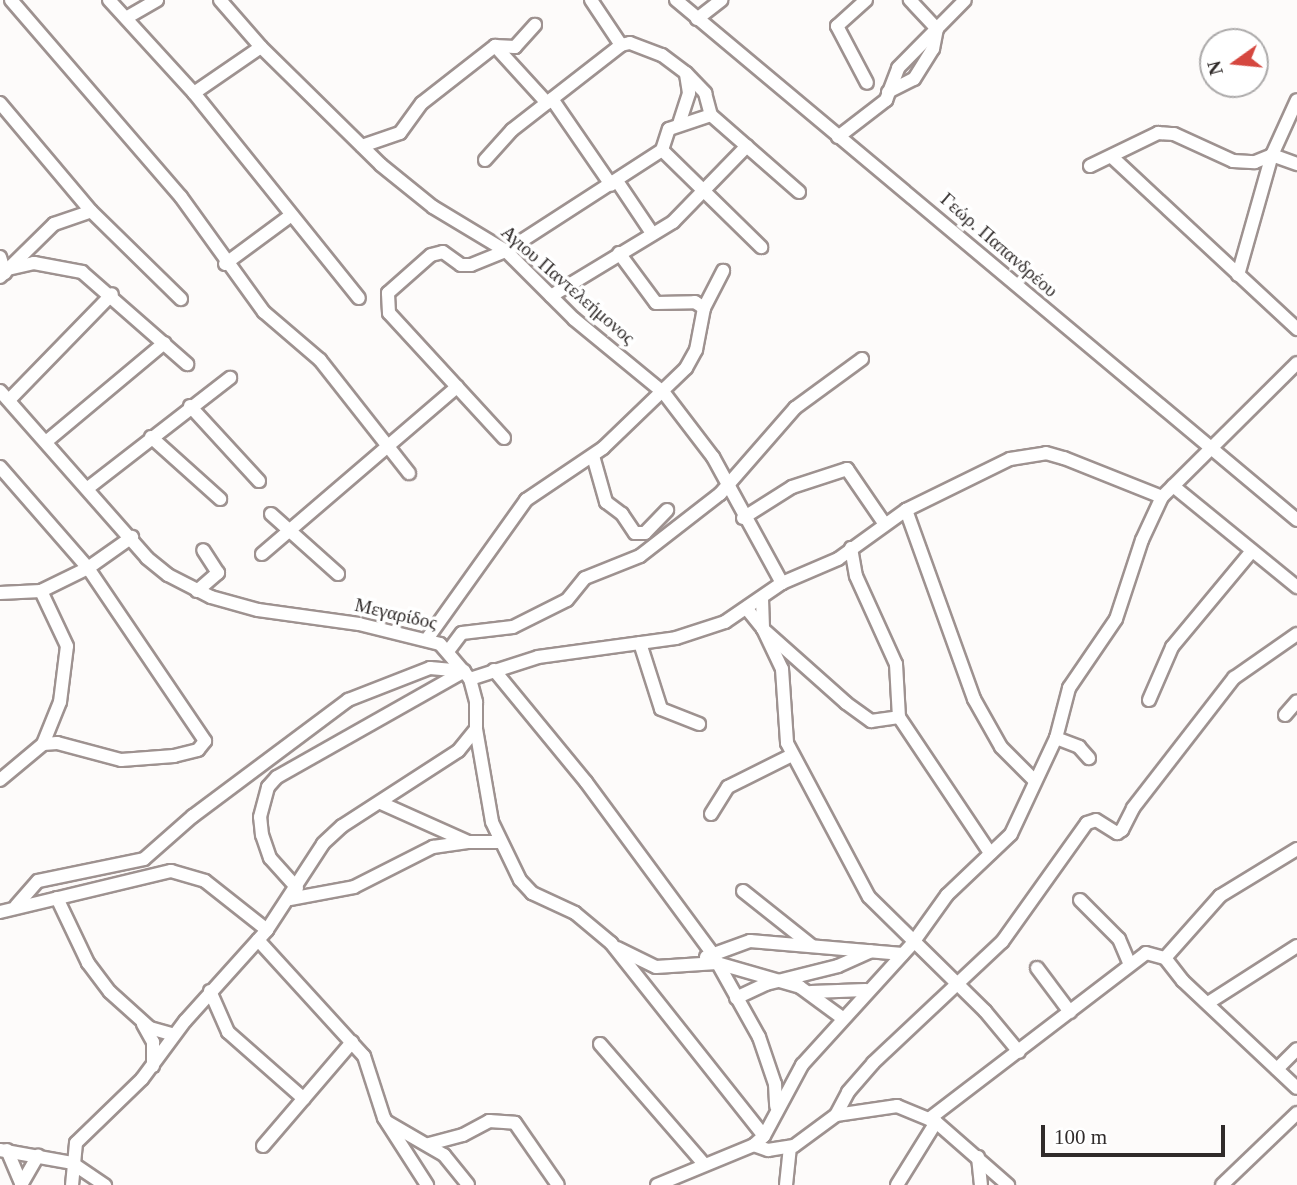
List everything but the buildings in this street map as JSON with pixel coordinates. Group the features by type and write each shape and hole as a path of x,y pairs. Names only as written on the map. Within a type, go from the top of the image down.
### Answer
{"street":[{"path":"11,0 181,197 225,264 264,312 320,360 409,473"},
{"path":"109,0 194,93 290,216 359,298"},
{"path":"132,0 153,2"},
{"name":"Αγιου Παντελεήμονος","path":"220,0 261,47 362,146 433,207 506,251 551,296 664,393 713,457 743,518 782,583"},
{"path":"592,0 618,34 621,45"},
{"name":"Γεώρ. Παπανδρέου","path":"676,0 1297,520"},
{"path":"697,19 721,0"},
{"path":"866,0 837,26 867,83"},
{"path":"910,0 937,29"},
{"path":"838,137 880,106 898,68 965,0"},
{"path":"126,18 153,2"},
{"path":"362,146 400,133 422,103 495,46 515,47 535,25"},
{"path":"888,92 901,90 927,62 937,29"},
{"path":"485,160 512,130 621,45 643,45 686,74 705,93 710,115 799,192"},
{"path":"495,46 549,101 652,233"},
{"path":"194,93 261,47"},
{"path":"679,124 689,93 686,74"},
{"path":"1238,275 1272,155 1297,100"},
{"path":"0,103 91,211 181,299"},
{"path":"504,438 389,313 388,293 438,252 461,265 506,251 662,150 665,135 679,124 710,115"},
{"path":"1090,166 1112,158 1158,133 1174,134 1233,161 1255,162 1272,155 1297,164"},
{"path":"551,296 673,222 747,146"},
{"path":"662,150 701,193 761,247"},
{"path":"1112,158 1297,329"},
{"path":"4,273 54,224 91,211"},
{"path":"225,264 290,216"},
{"path":"619,253 656,303 695,302 704,308"},
{"path":"0,257 4,273"},
{"path":"4,273 34,263 82,272 112,294 187,364"},
{"path":"427,639 526,500 593,456 664,393 696,351 704,308 723,271"},
{"path":"5,395 112,294"},
{"path":"47,441 164,343"},
{"path":"449,650 462,633 513,627 567,600 585,578 640,556 726,486 795,408 862,359"},
{"path":"657,1185 759,1140 802,1065 841,1017 912,944 947,895 1022,817 1056,738 1069,688 1106,640 1162,497 1297,363"},
{"path":"88,488 190,406 230,378"},
{"path":"262,554 457,387"},
{"name":"Μεγαρίδος","path":"5,395 154,565 197,591 258,610 359,624 427,639 449,650 467,675 499,842"},
{"path":"190,406 259,481"},
{"path":"151,437 220,499"},
{"path":"293,894 270,858 262,835 260,817 268,787 277,777 467,675 538,657 703,631 747,610 782,583 851,548 906,510 984,470 1032,454 1064,458 1162,497"},
{"path":"593,456 606,502 622,514 635,533 645,533 667,510"},
{"path":"0,467 88,568 205,741 198,750 174,756 121,760 57,743 43,744"},
{"path":"743,518 792,487 847,469 884,523"},
{"path":"1173,486 1297,587"},
{"path":"906,510 974,699 1001,747 1035,782"},
{"path":"271,514 338,574"},
{"path":"0,593 41,591 88,568 132,537"},
{"path":"851,548 856,576 896,664 899,717 990,853"},
{"path":"197,591 218,573 204,550"},
{"path":"1149,699 1171,647 1252,551"},
{"path":"0,780 43,744 55,724 67,653 64,635 41,591"},
{"path":"762,599 763,629 782,669 785,731 792,755 869,897 912,944 959,986 1019,1052"},
{"path":"747,610 763,629 860,715 879,722 899,717"},
{"path":"836,1115 848,1092 873,1063 959,986 1011,930 1087,823 1096,820 1117,833 1122,830 1133,808 1234,678 1297,634"},
{"path":"640,643 661,709 699,723"},
{"path":"16,906 38,881 144,859 193,816 348,700 430,668 467,675"},
{"path":"494,670 593,792 715,958 763,1050 775,1084 776,1109"},
{"path":"1286,715 1297,701"},
{"path":"72,1185 72,1163 84,1133 152,1066 185,1021 263,935 331,836 458,751 476,729"},
{"path":"1056,738 1079,747 1089,758"},
{"path":"711,814 728,787 792,755"},
{"path":"381,803 468,842"},
{"path":"293,894 354,887 433,847 468,842 499,842 531,893 575,913 611,943 656,967 694,964 715,958 750,941 874,949 902,954"},
{"path":"1165,958 1220,896 1297,849"},
{"path":"0,912 16,906 171,871 205,881 263,935 365,1056 387,1122 427,1185"},
{"path":"743,891 811,946"},
{"path":"57,898 88,963 140,1021 153,1042 152,1066"},
{"path":"1080,900 1119,939 1129,962"},
{"path":"611,943 768,1150 790,1147 836,1115 897,1106 933,1120 1008,1185"},
{"path":"1208,1003 1297,946"},
{"path":"736,998 766,984 784,982 838,966 874,949"},
{"path":"897,1185 933,1120 1129,962 1146,953 1165,958 1297,1088"},
{"path":"715,958 807,991 841,1017"},
{"path":"1037,968 1070,1012"},
{"path":"807,991 866,990"},
{"path":"210,992 228,1032 304,1099"},
{"path":"140,1021 174,1035"},
{"path":"263,1146 352,1042"},
{"path":"600,1044 704,1164"},
{"path":"1277,1069 1297,1049"},
{"path":"1222,1185 1297,1113"},
{"path":"429,1144 463,1135 489,1121 515,1123 558,1185"},
{"path":"387,1122 444,1155 468,1185"},
{"path":"786,1185 790,1147"},
{"path":"3,1150 72,1163 105,1185"},
{"path":"3,1150 21,1184"},
{"path":"21,1184 38,1156"},
{"path":"978,1157 981,1185"}]}
